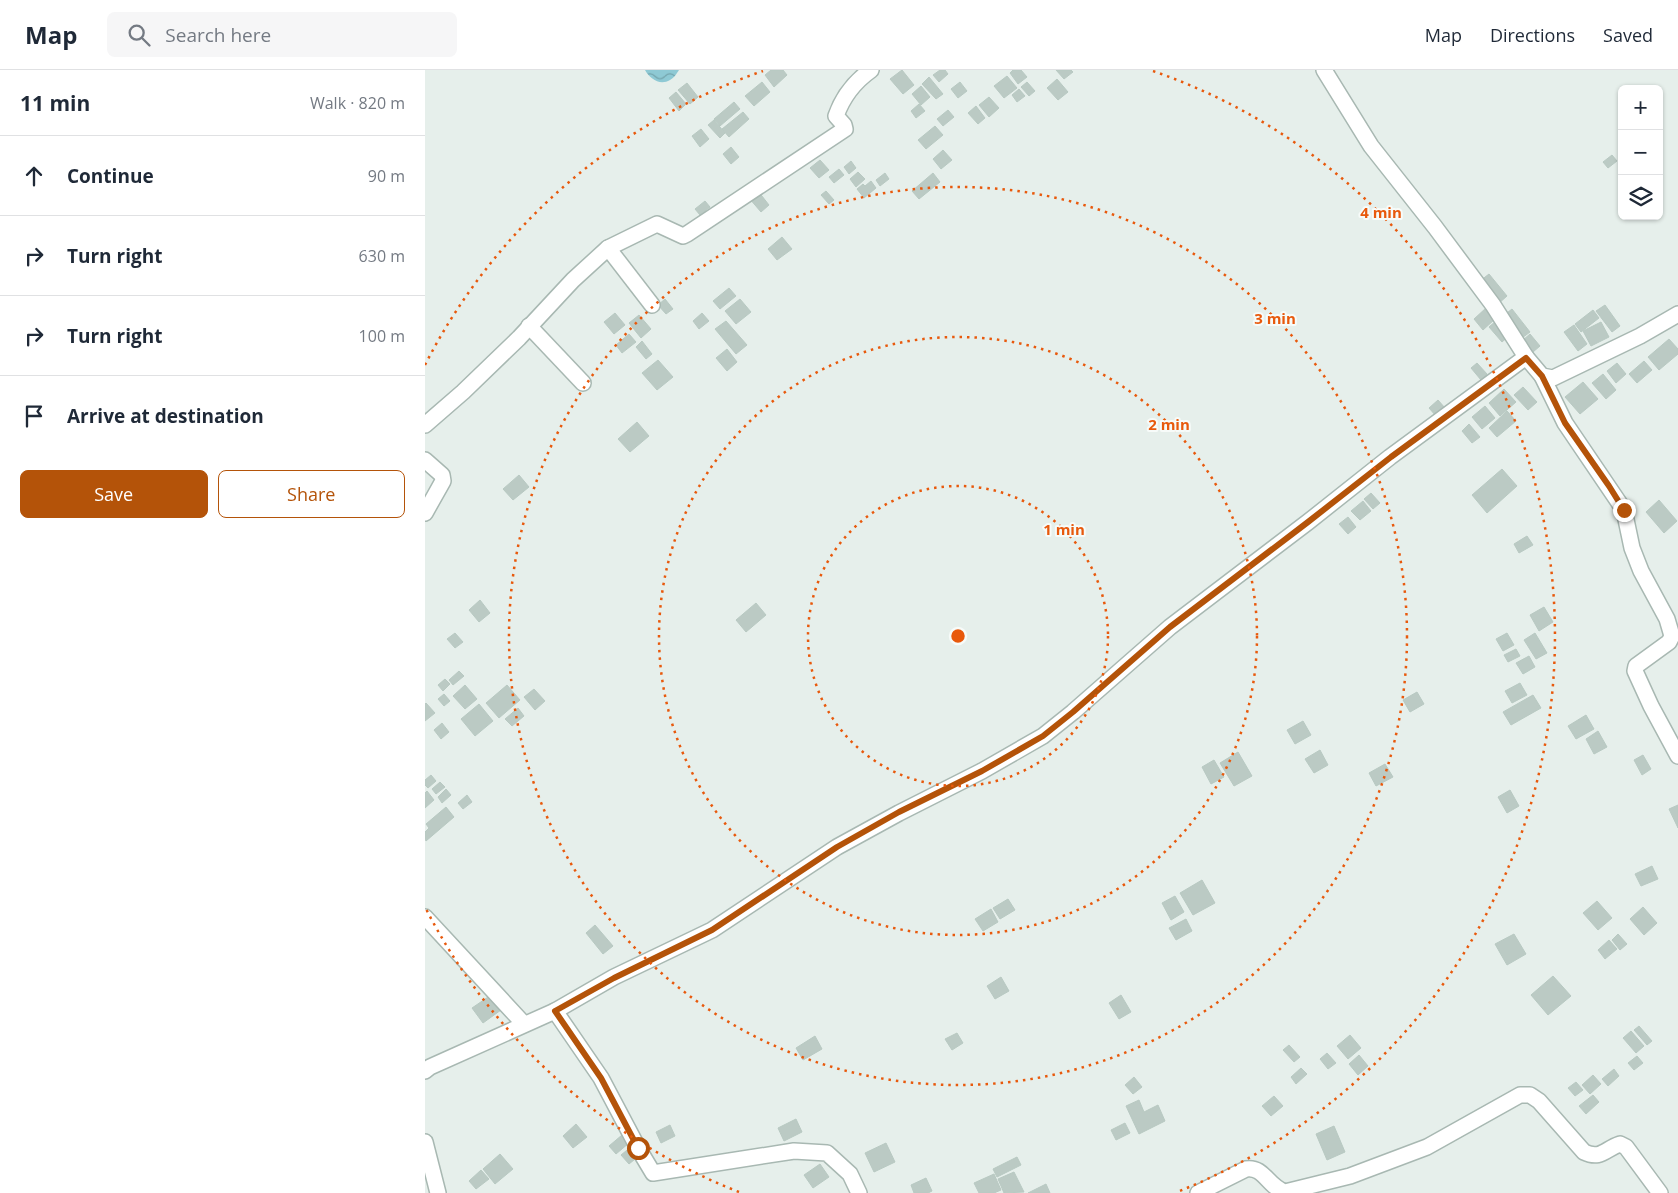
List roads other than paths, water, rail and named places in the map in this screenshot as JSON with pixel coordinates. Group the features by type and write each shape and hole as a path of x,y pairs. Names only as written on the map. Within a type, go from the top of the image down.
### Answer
{"street":[{"path":"425,425 463,392 519,338 573,280 608,248 657,224 683,236 841,132 845,127 836,116 841,102 850,89 871,70"},
{"path":"1324,70 1371,146 1493,305 1526,358 1542,376 1565,423 1624,510 1632,548 1667,619 1672,636 1669,642 1636,666 1635,670 1651,706 1678,756"},
{"path":"608,248 652,305"},
{"path":"1542,376 1553,378 1562,375 1640,336 1678,314"},
{"path":"529,326 583,383"},
{"path":"425,1071 555,1011 614,978 712,930 837,847 899,812 982,771 1043,736 1170,627 1391,457 1526,358"},
{"path":"425,460 442,475 443,481 425,513"},
{"path":"425,917 524,1024"},
{"path":"555,1011 601,1078 638,1148 653,1172 795,1151 827,1153 850,1174 859,1193"},
{"path":"1198,1193 1246,1169 1252,1168 1258,1170 1277,1190 1285,1192 1350,1176 1427,1147 1520,1095 1530,1094 1539,1101 1584,1152 1591,1156 1598,1156 1613,1146 1620,1144 1626,1147 1660,1193"},
{"path":"425,1142 438,1193"}],"water":[{"path":"645,70 679,70 666,82 659,82 652,79"}]}
